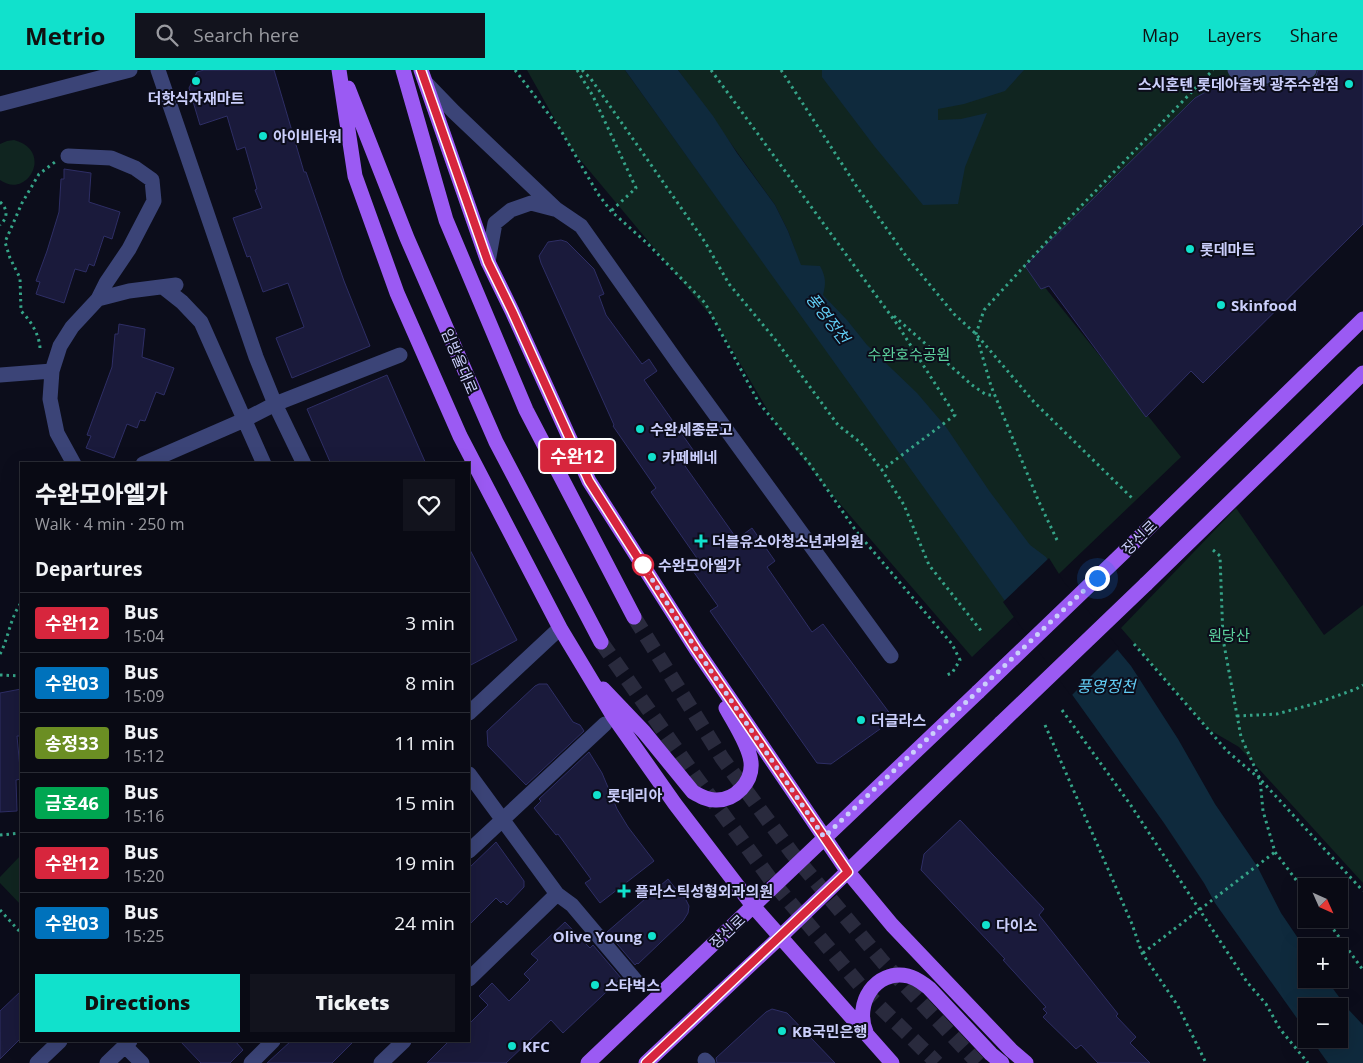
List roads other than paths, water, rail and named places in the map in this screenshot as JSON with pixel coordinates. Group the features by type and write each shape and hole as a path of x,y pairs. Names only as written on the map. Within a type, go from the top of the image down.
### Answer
{"main road":[{"path":"340,70 355,176 397,293 460,436 560,628 613,716 675,804 753,906 892,1063"},
{"name":"임방울대로","path":"340,70 407,238 496,442 601,642"},
{"path":"404,70 446,220 453,238 526,410 634,617"},
{"path":"424,76 488,262 589,481 696,649 848,872 892,925 1011,1050 1026,1063"},
{"name":"장신로","path":"588,1063 1124,552 1363,319"},
{"path":"646,1063 848,872 1363,373"},
{"path":"591,678 644,732 693,792 703,798 727,799 745,785 750,774 751,762 748,750 696,649"},
{"path":"875,1045 867,1035 862,1023 861,1011 865,998 872,988 882,980 894,976 907,976 919,980 929,988 991,1054 1002,1063"}],"street":[{"path":"0,104 130,70"},
{"path":"158,70 253,348 275,404 303,462"},
{"path":"1235,70 1241,78 1296,74 1309,70"},
{"path":"424,76 454,112 556,209 581,226 680,366 891,656"},
{"path":"68,156 111,158 135,168 152,180 154,200 129,249 106,283 98,300 72,326 48,371 50,399 56,433 73,462"},
{"path":"488,262 495,223 511,210 531,203 556,209"},
{"path":"98,300 129,291 170,286 201,322 263,462"},
{"path":"148,462 244,420 275,404 400,355"},
{"path":"0,375 48,371"},
{"path":"470,712 560,628"},
{"path":"470,850 605,724"},
{"path":"470,775 557,894 572,905 636,981"},
{"path":"470,978 557,894"},
{"path":"37,1063 59,1042"},
{"path":"251,1063 272,1042"},
{"path":"381,1063 403,1042"},
{"path":"107,1063 128,1044 142,1063"}],"water":[{"name":"풍영정천","path":"625,70 678,70 713,116 775,205 788,231 801,265 820,266 825,280 823,295 847,320 867,345 917,393 946,427 990,492 1030,545 1046,557 1062,583 1131,666 1178,739 1215,804 1257,866 1281,913 1298,938 1298,988 1333,988 1340,998 1298,998 1298,1020 1215,903 1164,823"},
{"path":"822,70 1024,70 1005,91 964,104 938,109 938,120 961,119 987,113 965,167 958,204 923,205 875,147 822,77"},
{"name":"풍영정천","path":"1348,1009 1363,1025 1363,1063 1328,1063 1317,1048 1348,1048"}],"tunnel":[{"path":"634,617 722,758 792,853 883,962 978,1063"},
{"path":"601,642 771,880 869,996 937,1063"}],"place":[{"name":"더핫식자재마트","path":"196,81"},
{"name":"스시혼텐 롯데아울렛 광주수완점","path":"1349,84"},
{"name":"아이비타워","path":"263,136"},
{"name":"롯데마트","path":"1190,249"},
{"name":"Skinfood","path":"1221,305"},
{"name":"수완세종문고","path":"640,429"},
{"name":"카페베네","path":"652,457"},
{"name":"더블유소아청소년과의원","path":"701,541"},
{"name":"수완모아엘가","path":"643,565"},
{"name":"더글라스","path":"861,720"},
{"name":"롯데리아","path":"597,795"},
{"name":"플라스틱성형외과의원","path":"624,891"},
{"name":"다이소","path":"986,925"},
{"name":"Olive Young","path":"652,936"},
{"name":"스타벅스","path":"595,985"},
{"name":"KB국민은행","path":"782,1031"},
{"name":"KFC","path":"512,1046"}],"park label":[{"name":"수완호수공원","path":"909,354"},
{"name":"원당산","path":"1229,635"}]}
